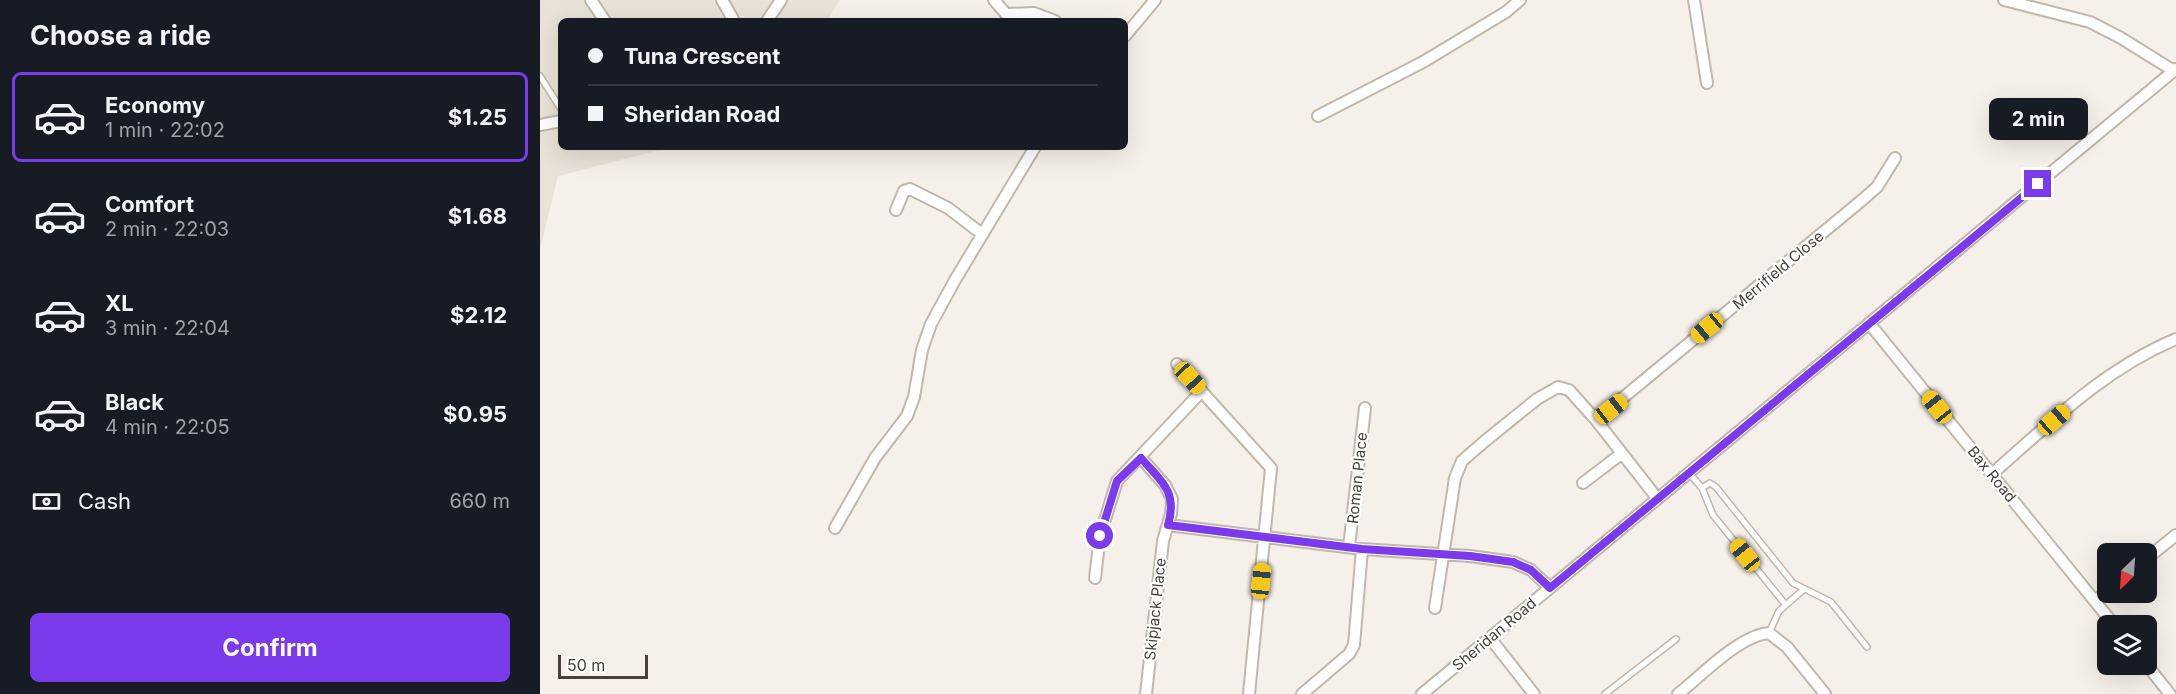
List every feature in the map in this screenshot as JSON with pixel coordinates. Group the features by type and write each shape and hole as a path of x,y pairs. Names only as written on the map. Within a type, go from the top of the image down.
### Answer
{"street":[{"path":"591,0 603,18"},
{"path":"722,0 732,18"},
{"path":"769,18 782,0"},
{"path":"994,0 1006,14 1038,13 1049,18"},
{"path":"1128,32 1155,0"},
{"path":"1318,116 1423,62 1506,12 1520,0"},
{"path":"1694,0 1707,83"},
{"path":"2004,0 2090,22 2175,70"},
{"name":"Sheridan Road","path":"1422,694 2175,70"},
{"path":"540,125 558,121"},
{"path":"835,528 875,458 907,416 914,397 922,350 932,324 982,234 1033,150"},
{"name":"Merrifield Close","path":"1596,420 1861,201 1876,187 1895,158"},
{"path":"896,210 904,191 910,189 948,208 982,234"},
{"name":"Bax Road","path":"1869,323 2106,615"},
{"path":"1992,474 2101,379 2144,352 2176,339"},
{"path":"1178,364 1271,468 1249,694"},
{"path":"1435,608 1457,469 1462,461 1485,441 1545,394 1558,387 1569,390 1596,420 1657,498"},
{"path":"1095,578 1100,536 1117,481 1202,391"},
{"name":"Roman Place","path":"1349,548 1365,408"},
{"path":"1583,483 1621,454"},
{"name":"Skipjack Place","path":"1141,458 1170,493 1172,506 1163,542 1146,694"},
{"path":"1168,525 1349,548 1470,556 1523,565 1550,588"},
{"path":"2157,550 2176,535"},
{"path":"1302,694 1349,654 1354,645 1362,549"},
{"path":"1678,694 1744,641 1758,633 1768,633 1788,647 1825,694"},
{"path":"1490,638 1534,694"},
{"path":"2155,675 2170,694"}],"lane":[{"path":"540,76 558,104"},
{"path":"1688,472 1702,488 1713,516 1785,604"},
{"path":"1702,488 1708,483 1716,487 1793,583 1831,602 1867,647"},
{"path":"1768,633 1774,618 1785,604 1803,590"},
{"path":"1605,694 1676,639"}],"shaded area":[{"path":"540,0 840,0 829,18 558,18 558,150 660,150 558,176 540,250"}],"route":[{"path":"1100,536 1117,481 1141,458 1170,493 1172,506 1168,525 1362,549 1470,556 1513,562 1531,570 1550,588 2038,184"}]}
